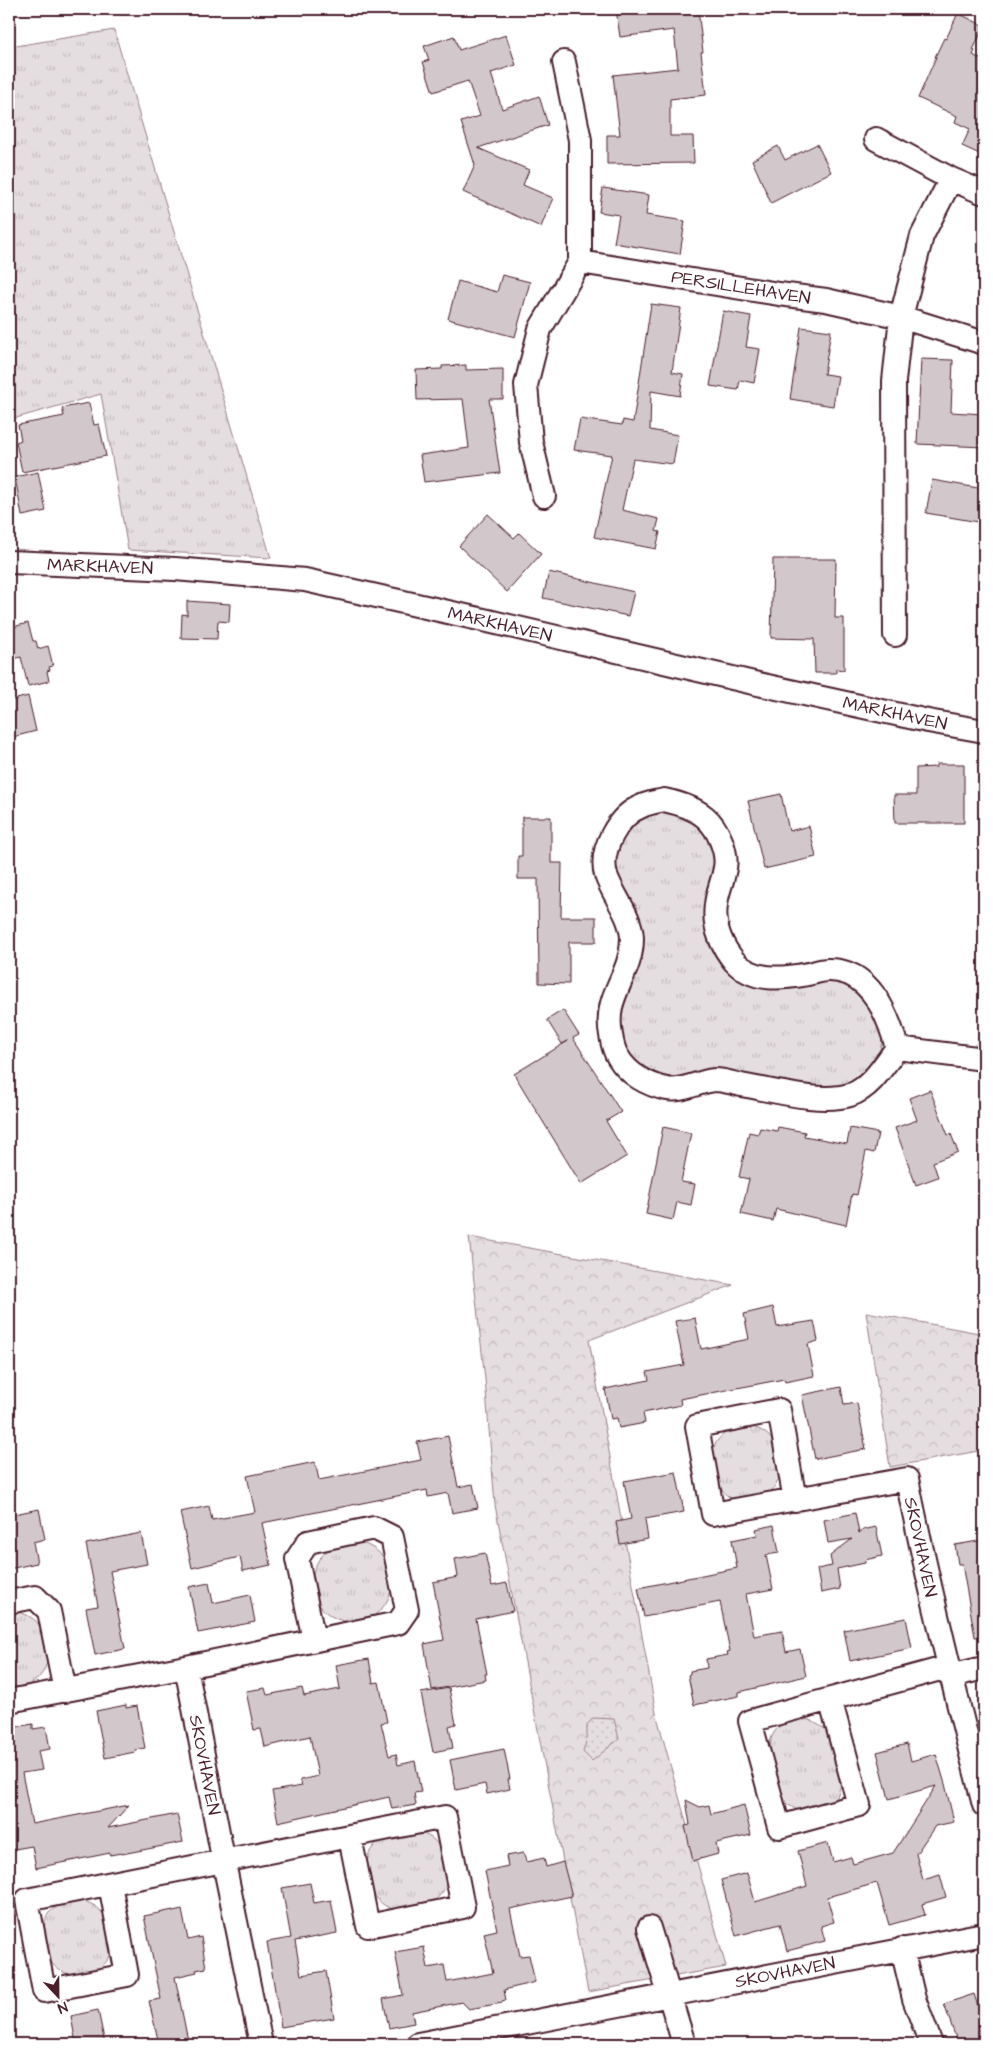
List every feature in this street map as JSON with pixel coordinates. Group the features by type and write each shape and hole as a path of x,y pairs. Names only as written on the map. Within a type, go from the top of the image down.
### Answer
{"street":[{"path":"544,496 531,442 526,385 540,328 580,262 580,140 564,62"},
{"path":"876,139 951,179 984,194"},
{"path":"895,635 894,381 901,317 922,236 951,179"},
{"name":"PERSILLEHAVEN","path":"580,262 826,300 901,317 984,343"},
{"name":"MARKHAVEN","path":"9,562 175,569 305,580 508,625 758,684 928,721 984,731"},
{"path":"664,800 684,805 706,817 723,842 726,866 716,905 717,928 723,948 739,966 755,976 779,978 827,970 850,974 872,991 889,1020 897,1048 870,1082 851,1095 824,1099 715,1080 693,1086 669,1089 646,1082 628,1070 617,1056 608,1021 610,1006 628,966 632,936 626,914 606,873 606,851 612,835 624,818 640,806 664,800"},
{"path":"897,1048 984,1059"},
{"name":"SKOVHAVEN","path":"795,1500 779,1410 697,1426 713,1514 795,1500 907,1479 926,1573 949,1671 984,1805"},
{"path":"9,1701 186,1668 398,1623 407,1610 392,1538 374,1528 308,1542 298,1559 314,1640"},
{"path":"9,1602 35,1597 49,1611 65,1691"},
{"name":"SKOVHAVEN","path":"186,1668 261,2044"},
{"path":"830,1699 859,1805 780,1827 750,1721 830,1699 949,1671 984,1668"},
{"path":"110,1884 127,1975 44,1991 26,1900 110,1884 224,1863 350,1836 445,1817 463,1907 368,1926 350,1836"},
{"path":"649,1928 684,2044"},
{"name":"SKOVHAVEN","path":"418,2044 442,2042 668,1994 984,1934"},
{"path":"902,1949 914,1999 931,2044"}],"green space":[{"path":"114,30 271,558 128,550 101,394 9,420 9,47"},
{"path":"657,811 674,812 684,815 698,825 709,838 716,862 705,908 760,987 790,989 823,981 836,981 852,987 866,996 882,1035 881,1047 877,1057 862,1074 842,1085 819,1088 723,1070 679,1078 666,1077 643,1067 625,1049 617,1025 627,987 613,856 632,821"},
{"path":"469,1237 733,1285 589,1340 656,1713 726,1967 588,1992 495,1505 485,1379"},
{"path":"866,1312 984,1334 984,1450 890,1467"},
{"path":"749,1426 759,1429 766,1434 775,1445 780,1478 769,1495 738,1500 726,1495 722,1490 714,1470 712,1451 715,1444 724,1434 733,1429"},
{"path":"352,1542 367,1545 380,1554 389,1567 392,1582 389,1597 380,1610 367,1619 352,1622 337,1619 324,1610 315,1597 312,1582 315,1567 324,1554 337,1545"},
{"path":"9,1611 27,1615 39,1624 46,1638 48,1652 46,1666 38,1678 26,1685 9,1686"},
{"path":"593,1718 614,1719 619,1739 592,1761 583,1752 587,1739 587,1725"},
{"path":"797,1719 810,1720 827,1730 842,1781 836,1800 800,1812 784,1802 772,1766 770,1753 770,1742 774,1732 783,1724"},
{"path":"418,1832 430,1837 439,1847 446,1875 445,1888 434,1901 404,1909 388,1907 381,1903 372,1890 366,1866 368,1856 372,1848 380,1840"},
{"path":"80,1900 95,1906 102,1912 107,1921 112,1946 109,1957 103,1966 82,1974 71,1974 61,1971 53,1964 48,1954 44,1931 47,1916 51,1911 58,1906"}],"building":[{"path":"616,9 698,9 706,95 670,99 670,136 693,136 694,163 607,164 607,135 620,135 613,75 678,68 674,30 620,37"},
{"path":"958,13 984,26 973,50 975,51 973,55 984,61 984,156 962,146 970,129 955,122 957,116 918,98 935,57"},
{"path":"506,35 516,65 491,73 502,109 539,96 548,125 478,148 529,170 523,185 553,198 541,227 463,192 475,165 461,122 480,116 468,81 433,92 423,62 429,60 424,46 454,36 459,50"},
{"path":"817,144 831,172 771,203 752,160 778,146 785,160"},
{"path":"603,188 649,195 646,215 685,221 680,254 614,243 619,215 599,212"},
{"path":"502,275 530,282 515,337 448,319 458,281 497,292"},
{"path":"651,304 681,308 672,372 683,374 680,396 651,391 650,430 678,435 673,464 633,459 622,510 659,519 656,531 660,532 656,549 594,537 612,455 574,450 580,419 622,425 623,420 633,422"},
{"path":"723,311 751,316 746,347 760,349 754,383 740,380 738,390 710,386"},
{"path":"801,327 831,331 824,374 838,376 833,406 790,399"},
{"path":"921,359 953,360 951,412 984,414 984,447 917,444"},
{"path":"466,365 466,370 503,369 503,399 489,399 500,473 424,482 420,455 469,448 463,399 417,400 416,370 442,369 442,366"},
{"path":"89,403 94,425 99,424 106,456 22,472 16,442 21,440 18,425 64,416 62,408"},
{"path":"38,472 46,511 22,516 15,477"},
{"path":"932,480 984,489 984,523 926,513"},
{"path":"488,514 514,538 519,533 541,554 507,592 459,546"},
{"path":"773,559 836,559 835,618 844,618 844,670 836,669 836,673 815,673 814,639 771,638"},
{"path":"549,572 634,592 628,616 543,598"},
{"path":"187,601 230,604 229,622 218,621 217,639 181,638 182,614 187,615"},
{"path":"28,623 33,641 36,641 38,649 48,646 53,666 49,667 50,670 47,671 49,681 28,686 21,657 9,660 9,628"},
{"path":"28,696 36,731 9,738 9,701"},
{"path":"936,764 964,764 964,823 895,823 894,795 916,795 916,768 936,767"},
{"path":"781,794 789,831 809,826 816,857 764,869 748,801"},
{"path":"522,817 551,817 551,863 562,863 561,917 596,917 596,942 569,942 569,984 539,983 538,879 518,879 518,856 522,856"},
{"path":"563,1010 579,1035 573,1038 621,1112 606,1121 627,1156 581,1184 514,1074 568,1041 562,1044 547,1020"},
{"path":"930,1090 948,1135 951,1134 958,1152 933,1162 938,1177 916,1185 895,1128 917,1120 909,1098"},
{"path":"663,1127 691,1133 681,1182 695,1184 691,1205 677,1202 673,1220 646,1214"},
{"path":"778,1127 805,1132 804,1136 847,1144 850,1128 878,1133 874,1153 866,1151 857,1195 852,1194 846,1225 776,1209 773,1221 741,1214 749,1179 739,1177 749,1132 758,1134 760,1128 777,1131"},
{"path":"773,1307 777,1327 814,1321 818,1341 808,1344 814,1376 785,1382 784,1379 680,1399 681,1405 643,1413 645,1423 619,1428 617,1418 611,1419 605,1389 649,1380 647,1372 684,1365 675,1321 695,1318 701,1349 749,1339 744,1314"},
{"path":"841,1387 844,1405 857,1403 866,1449 815,1459 802,1395"},
{"path":"448,1436 458,1487 473,1484 478,1508 452,1513 448,1493 428,1497 427,1490 262,1523 271,1565 243,1571 240,1557 192,1568 180,1512 209,1506 212,1520 255,1512 247,1476 315,1462 319,1480 421,1460 417,1442"},
{"path":"676,1472 684,1512 645,1519 648,1539 620,1544 616,1522 631,1519 624,1481"},
{"path":"39,1509 45,1539 33,1542 37,1563 9,1569 9,1515"},
{"path":"855,1513 859,1533 876,1527 882,1556 865,1560 865,1563 837,1569 840,1589 821,1593 817,1569 832,1566 830,1556 852,1539 828,1543 824,1520"},
{"path":"774,1525 779,1553 766,1555 773,1589 746,1594 754,1636 782,1631 786,1652 800,1649 806,1676 739,1692 739,1696 694,1705 688,1675 690,1671 707,1668 706,1659 728,1655 727,1652 730,1651 720,1602 644,1617 638,1588 737,1568 732,1540 757,1535 756,1529"},
{"path":"141,1533 147,1564 110,1571 125,1649 95,1655 86,1608 98,1606 86,1544"},
{"path":"984,1540 984,1636 975,1637 962,1564 958,1564 955,1545"},
{"path":"485,1553 492,1586 507,1583 513,1611 476,1619 487,1674 485,1674 486,1680 432,1690 424,1644 444,1640 433,1582 458,1577 455,1559"},
{"path":"209,1583 213,1603 250,1595 255,1622 198,1633 189,1587"},
{"path":"906,1618 912,1648 850,1661 844,1630"},
{"path":"369,1659 373,1683 379,1682 387,1722 381,1723 389,1756 396,1754 398,1765 415,1761 421,1792 414,1793 416,1805 392,1809 389,1797 278,1822 272,1791 302,1786 300,1780 318,1776 310,1736 265,1747 261,1729 254,1730 246,1691 265,1688 267,1695 302,1688 304,1696 340,1689 336,1665"},
{"path":"449,1688 456,1724 449,1726 453,1748 433,1752 421,1693"},
{"path":"126,1705 126,1708 137,1706 145,1748 105,1758 96,1711"},
{"path":"33,1724 33,1729 46,1727 50,1749 38,1751 42,1770 22,1773 32,1824 129,1805 108,1828 177,1814 183,1842 122,1854 110,1855 110,1853 36,1868 32,1846 9,1850 9,1728"},
{"path":"907,1744 911,1761 936,1754 945,1784 954,1822 935,1826 916,1854 923,1880 940,1875 946,1897 922,1904 925,1915 889,1925 877,1883 827,1897 834,1922 821,1926 825,1941 787,1951 780,1924 736,1936 721,1880 747,1873 755,1902 807,1886 798,1851 828,1843 833,1862 851,1857 853,1864 893,1853 936,1786 889,1799 877,1752"},
{"path":"504,1749 510,1789 487,1794 485,1784 456,1790 450,1760"},
{"path":"686,1800 700,1807 709,1805 711,1814 744,1805 751,1835 716,1843 718,1854 693,1861 685,1826 690,1825"},
{"path":"524,1853 526,1862 544,1858 546,1867 563,1862 572,1896 510,1909 520,1956 529,1955 535,1982 504,1990 506,2000 502,2001 502,2003 469,2009 462,2002 412,2012 414,2023 389,2028 383,1999 403,1995 395,1952 424,1947 428,1968 444,1965 447,1982 493,1973 484,1933 497,1930 485,1871 508,1866 506,1856"},
{"path":"310,1883 314,1903 331,1900 337,1933 295,1941 301,1975 326,1971 334,2018 281,2027 267,1942 291,1938 282,1888"},
{"path":"173,1910 173,1912 182,1910 188,1940 201,1937 206,1968 175,1977 188,2041 159,2044 149,2001 161,1999 144,1916"},
{"path":"974,1994 984,2024 984,2044 958,2044 944,2004"},
{"path":"98,2010 105,2044 76,2044 71,2016"}]}
